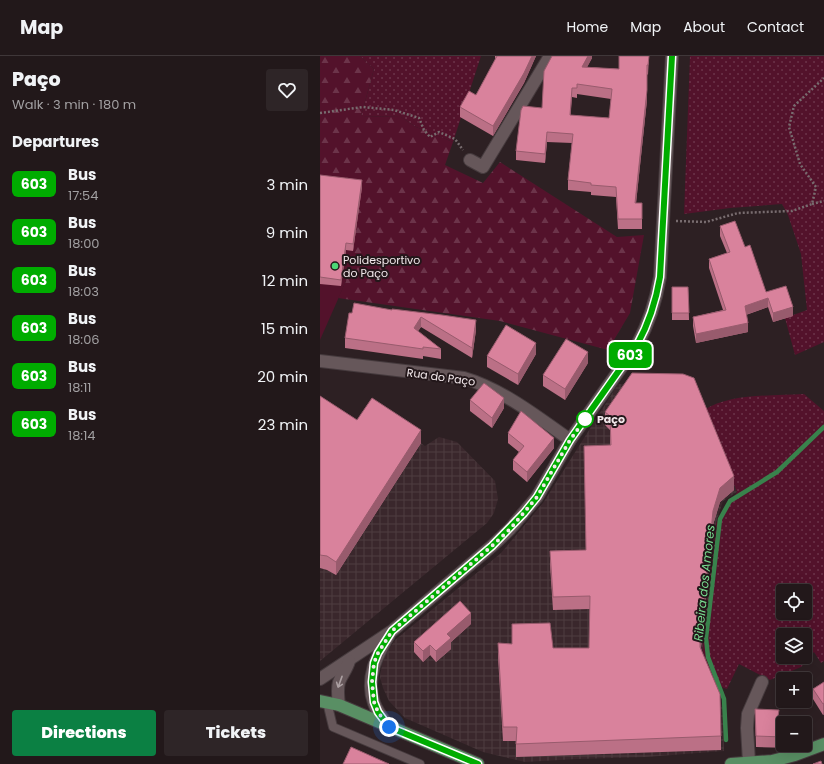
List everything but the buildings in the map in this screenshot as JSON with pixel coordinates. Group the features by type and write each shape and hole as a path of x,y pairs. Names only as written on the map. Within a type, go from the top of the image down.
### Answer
{"main road":[{"path":"323,702 339,704 473,763"},
{"path":"731,764 773,762 824,744"}],"street":[{"path":"470,160 483,167 550,56"},
{"path":"320,679 392,631 510,529 537,497 570,440 637,345 647,325 654,305 660,277 672,56"},
{"name":"Rua do Paço","path":"320,361 464,378 480,382 494,389 570,440"},
{"path":"389,727 378,712 374,702 372,682 374,663 378,653 392,631"},
{"path":"339,704 338,687 349,661"},
{"path":"749,762 747,728 748,714 762,682"}],"lane":[{"path":"323,702 333,727 420,764"}],"path":[{"path":"812,204 816,187 800,164 789,127 794,106 824,78"},
{"path":"320,113 364,107 394,110 419,118 424,130 430,137 440,132 455,139 470,160"},
{"path":"664,220 706,222 738,213 792,211 824,201"}],"shaded area":[{"path":"618,384 683,386 696,390 737,492 723,501 716,523 702,659 723,708 724,751 646,757 525,762 483,752 405,718 389,701 380,677 382,664 387,652 395,640 501,553 543,503"},
{"path":"320,404 356,430 370,407 425,446 439,437 457,442 495,481 498,499 494,513 487,523 320,661"}],"green space":[{"path":"320,56 360,56 374,69 361,116 401,117 416,127 453,142 445,165 483,183 500,162 617,237 644,235 630,313 608,350 500,321 338,298 346,281 320,181"},
{"path":"360,56 481,56 453,142 416,127 401,117 361,116 374,69"},
{"path":"690,56 824,56 824,342 795,355 785,318 807,310 801,254 788,215 782,204 730,208 684,214"},
{"name":"Polidesportivo do Paço","path":"320,181 362,187 353,251 346,281 320,340"},
{"path":"804,394 824,411 824,661 821,663 814,652 812,654 812,628 776,628 776,664 804,664 801,667 789,672 776,672 776,677 770,680 739,664 727,689 713,684 702,659 703,637 716,523 737,492 704,410 726,401 766,395"}],"waterway":[{"name":"Ribeira dos Amores","path":"726,740 724,699 708,657 706,638 720,519 730,501 777,472 824,427"}],"bus line":[{"name":"603","path":"478,764 389,727 378,712 374,702 372,693 374,663 378,653 392,631 492,546 524,513 537,497 570,440 637,345 644,332 654,305 662,265 672,56"}],"place":[{"name":"Polidesportivo do Paço","path":"335,266"},
{"name":"Paço","path":"585,419"}],"route":[{"path":"389,727 378,712 372,693 374,663 378,653 392,631 510,529 537,497 570,440 586,418 585,419"}]}
